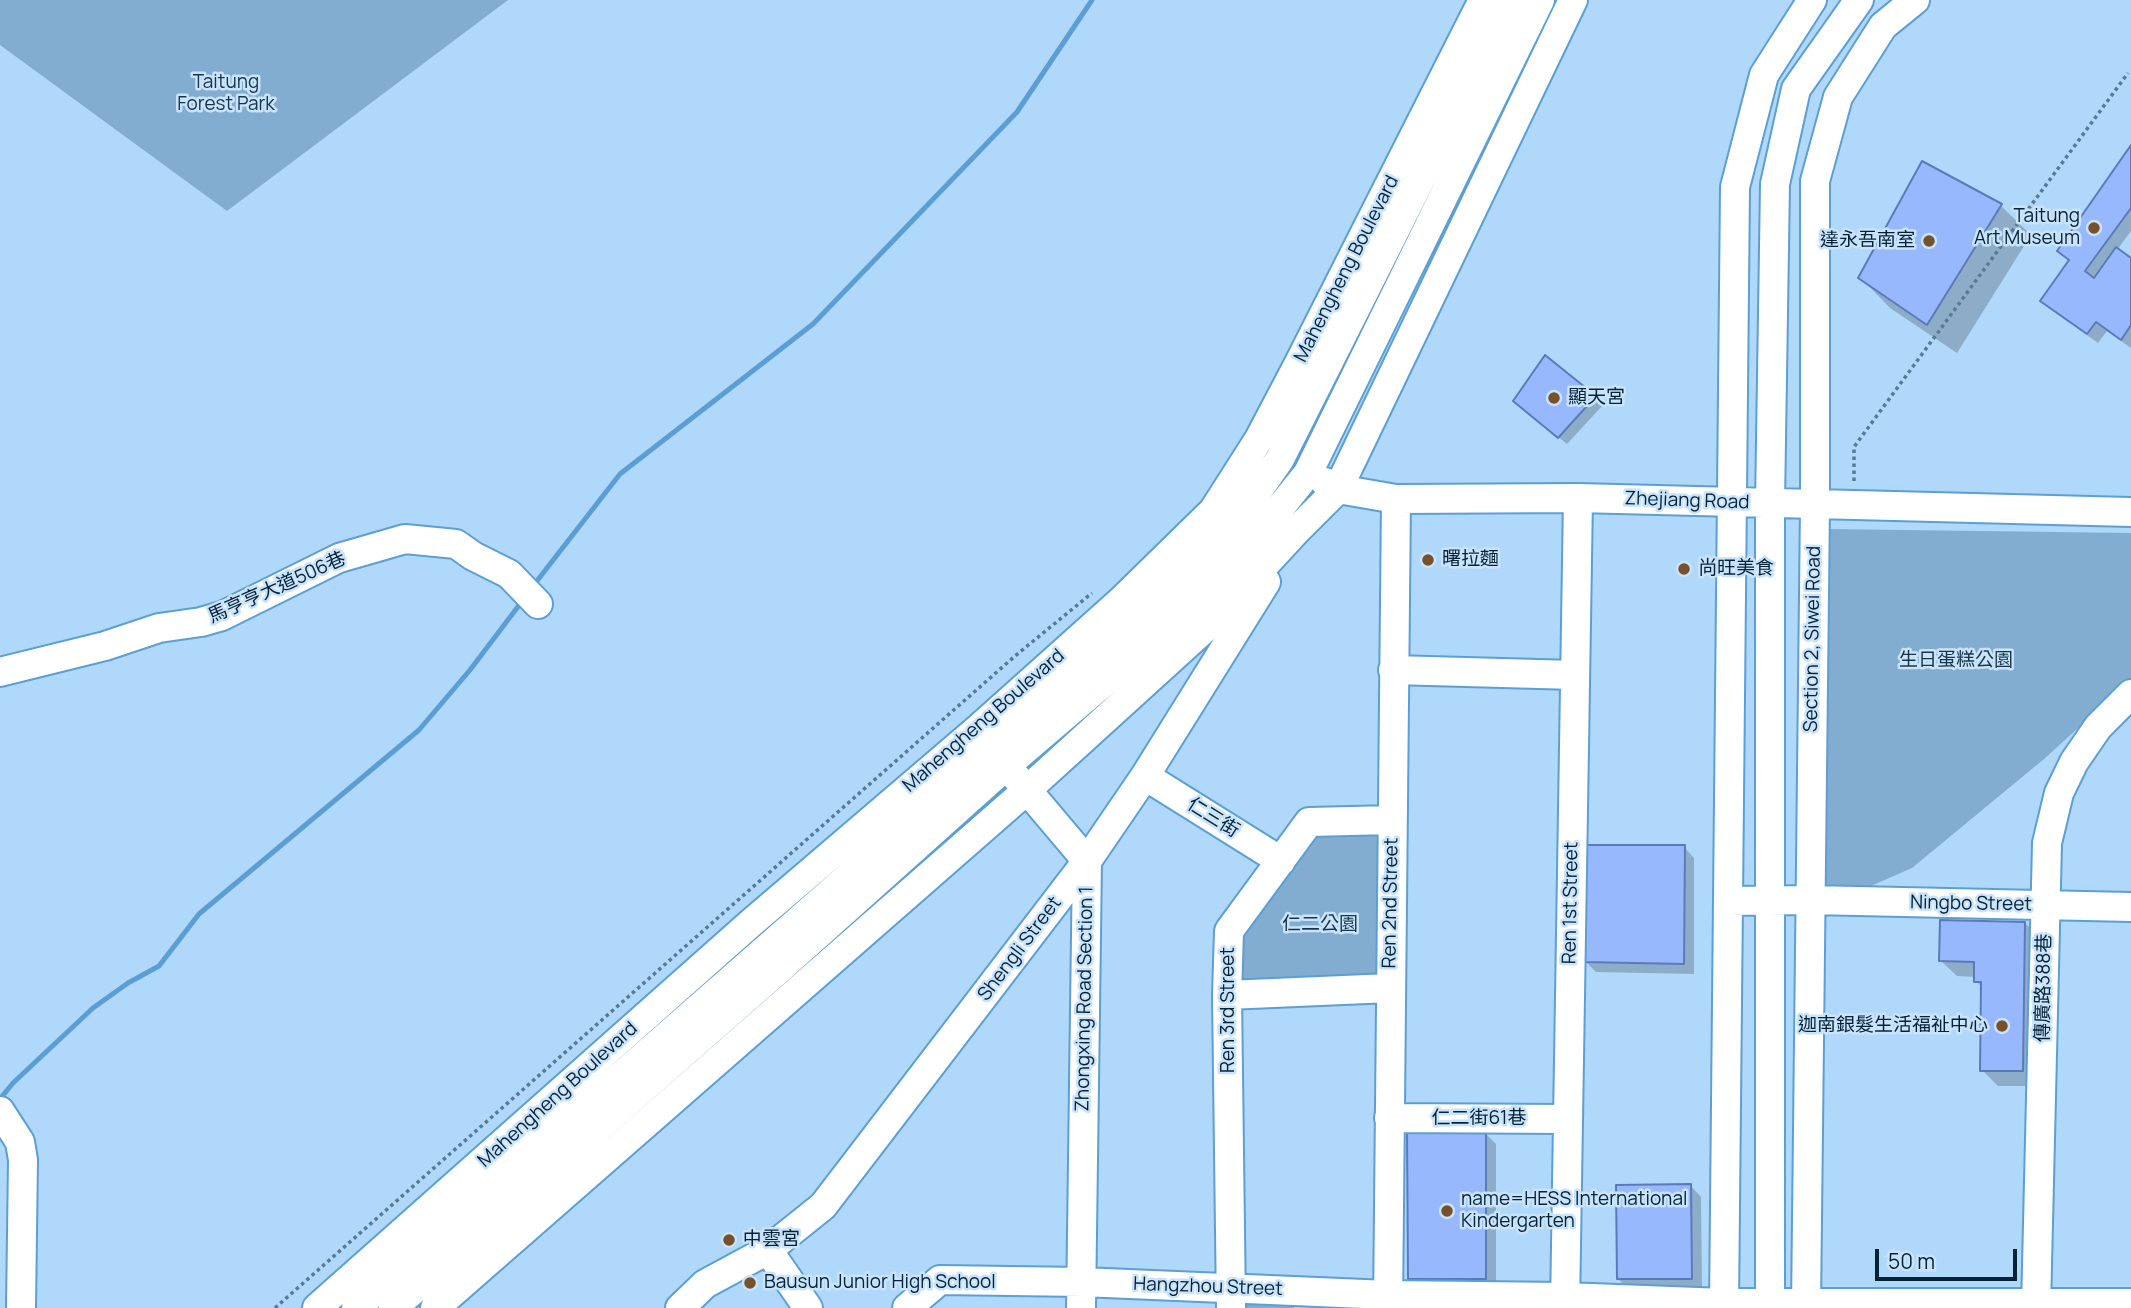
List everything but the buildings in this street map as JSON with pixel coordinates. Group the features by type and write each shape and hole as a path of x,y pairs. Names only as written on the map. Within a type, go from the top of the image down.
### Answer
{"street":[{"name":"Mahengheng Boulevard","path":"993,747 1138,623 1246,508 1280,458 1483,0"},
{"name":"Mahengheng Boulevard","path":"356,1308 423,1250 784,965 993,747 1121,601 1213,511 1259,439 1376,241 1511,0"},
{"name":"Mahengheng Boulevard","path":"317,1308 423,1250 751,923 993,747 1180,618 1263,529 1308,473 1540,0"},
{"path":"435,1308 1027,790 1213,621 1338,489 1573,0"},
{"path":"1724,1306 1735,187 1764,75 1812,0"},
{"name":"Section 2, Siwei Road","path":"1806,1306 1815,505 1815,181 1839,97 1883,26 1914,0"},
{"path":"1770,1305 1770,505 1775,184 1796,89 1856,2 1883,26"},
{"path":"1764,75 1796,89"},
{"path":"1415,256 1444,269"},
{"path":"1734,319 1772,320"},
{"name":"Zhejiang Road","path":"1259,439 1280,458 1338,489 1396,499 1578,499 2131,512"},
{"name":"Ren 2nd Street","path":"1388,1302 1396,499"},
{"name":"Ren 1st Street","path":"1565,1302 1578,499"},
{"name":"Shengli Street","path":"680,1308 705,1284 768,1250 823,1206 1087,861 1145,776 1296,531"},
{"name":"馬亨亨大道506巷","path":"0,672 105,646 159,628 222,616 339,558 405,539 456,544 509,574 538,603"},
{"path":"1393,670 1575,675"},
{"name":"傳廣路388巷","path":"2036,1305 2047,843 2059,793 2074,762 2098,727 2131,694"},
{"name":"Zhongxing Road Section 1","path":"993,747 1087,861 1082,1295"},
{"name":"仁三街","path":"1145,776 1281,861"},
{"name":"Ren 3rd Street","path":"1232,1297 1227,995 1229,931 1309,822 1392,820"},
{"name":"Ningbo Street","path":"1728,901 1811,900 2131,907"},
{"path":"1227,995 1390,988"},
{"name":"仁二街61巷","path":"1389,1118 1568,1119"},
{"path":"5,1119 20,1142 23,1160 21,1308"},
{"name":"Mahengheng Boulevard","path":"393,1308 423,1250"},
{"path":"423,1250 458,1288"},
{"path":"768,1250 808,1308"},
{"name":"Hangzhou Street","path":"907,1308 940,1280 1082,1295 1388,1302 1565,1302 1724,1306 2131,1303"}],"path":[{"path":"1854,506 1854,447 2128,73"},
{"path":"275,1308 1014,656 1097,589"}],"green space":[{"name":"Taitung Forest Park","path":"0,0 508,0 227,211 0,45"},
{"name":"生日蛋糕公園","path":"1828,529 2131,533 2131,680 2044,759 1912,868 1823,907"},
{"name":"仁二公園","path":"1318,832 1378,832 1381,980 1237,986 1240,934"},
{"path":"1228,1303 1294,1303 1294,1308 1228,1308"}],"waterway":[{"path":"533,586 620,474 813,324 1017,112 1092,0"},
{"path":"0,1099 13,1083 93,1008 128,983 159,966 199,914 419,730 470,670 523,600"}],"place":[{"name":"Taitung Art Museum","path":"2094,228"},
{"name":"達永吾南室","path":"1929,241"},
{"name":"顯天宮","path":"1554,398"},
{"name":"曙拉麵","path":"1428,560"},
{"name":"尚旺美食","path":"1684,569"},
{"name":"迦南銀髮生活福祉中心","path":"2002,1026"},
{"name":"name=HESS International Kindergarten","path":"1447,1211"},
{"name":"中雲宮","path":"729,1240"},
{"name":"Bausun Junior High School","path":"750,1283"}]}
